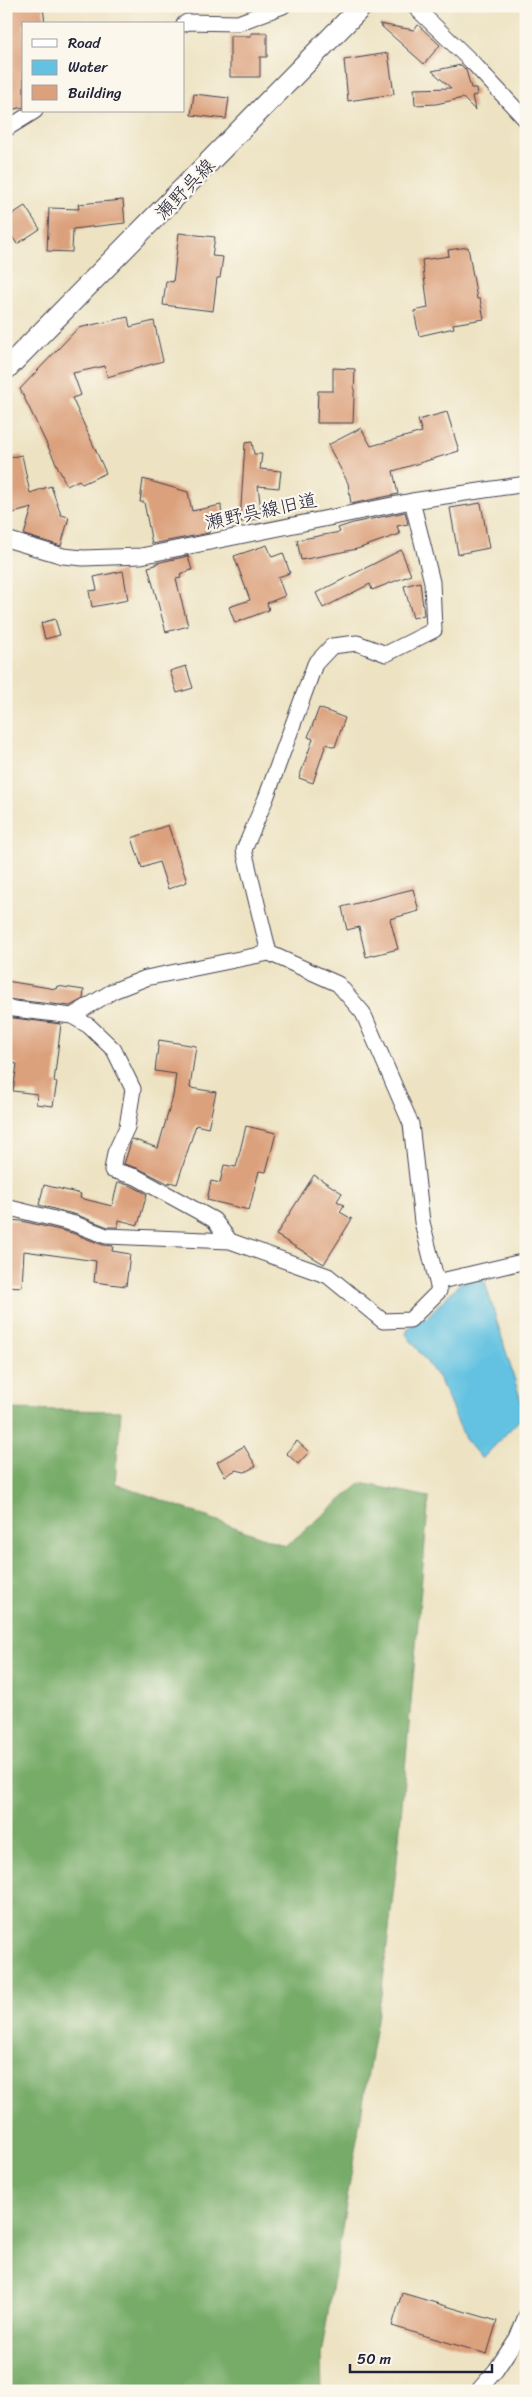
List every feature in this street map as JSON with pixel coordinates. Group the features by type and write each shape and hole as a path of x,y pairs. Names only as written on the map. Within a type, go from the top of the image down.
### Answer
{"main road":[{"name":"瀬野呉線","path":"6,370 362,6"}],"street":[{"path":"185,23 238,23 284,6"},
{"path":"414,6 474,64 526,120"},
{"path":"6,129 33,112"},
{"name":"瀬野呉線旧道","path":"6,538 63,556 83,558 141,556 412,501 526,484"},
{"path":"269,953 244,850 266,798 315,664 332,646 358,643 386,654 434,630 432,582 412,501"},
{"path":"6,1207 75,1224 106,1236 230,1241 328,1276 383,1321 410,1320 439,1291 422,1222 411,1124 363,1012 338,984 269,953 146,978 113,992 72,1016"},
{"path":"6,1008 72,1016 89,1026 114,1050 133,1088 126,1128 115,1153 112,1170 136,1177 206,1215 214,1220 230,1241"},
{"path":"437,1282 526,1261"},
{"path":"478,2391 496,2370 517,2338 526,2316"}],"green space":[{"path":"6,1409 121,1411 115,1483 286,1546 361,1483 429,1497 397,1861 382,1989 321,2355 322,2391 6,2391"}],"water":[{"path":"484,1279 525,1414 482,1459 465,1439 440,1380 406,1334 409,1327 427,1317 460,1283"}],"building":[{"path":"6,6 43,6 45,22 22,22 22,107 6,111"},
{"path":"379,24 414,30 418,25 440,45 424,64"},
{"path":"251,33 267,33 267,57 260,57 260,77 230,77 230,36 251,36"},
{"path":"388,53 394,94 348,101 344,60"},
{"path":"461,65 466,70 471,88 476,88 477,95 472,96 475,110 463,98 436,104 415,105 414,89 451,88 432,71"},
{"path":"194,94 229,98 226,119 191,115"},
{"path":"123,200 125,223 73,229 72,252 47,251 49,208 79,209 78,204"},
{"path":"25,206 40,229 17,244 6,227 6,218"},
{"path":"179,233 215,237 212,256 223,257 220,278 217,278 213,311 163,305 166,281 173,282"},
{"path":"468,247 477,299 480,299 484,319 453,324 454,328 419,336 414,311 428,308 422,260 449,256 448,250"},
{"path":"128,317 130,327 154,321 163,361 107,377 105,366 73,373 81,395 72,398 106,473 82,484 79,480 67,486 20,389 78,328"},
{"path":"333,368 355,369 353,423 317,423 318,391 333,391"},
{"path":"447,412 459,451 393,471 398,494 351,504 348,483 328,445 361,428 371,446 422,432 418,420"},
{"path":"252,442 254,454 262,454 260,469 281,471 279,488 258,486 262,518 240,522 245,443"},
{"path":"22,455 30,493 51,486 61,515 69,517 61,546 24,535 32,508 6,515 6,458"},
{"path":"143,479 188,492 192,511 221,505 222,525 208,527 209,533 152,544 144,502 140,502"},
{"path":"481,503 489,548 458,554 450,508"},
{"path":"405,512 408,524 397,526 400,534 357,549 301,560 297,540 340,532 338,528 353,523"},
{"path":"267,545 272,557 283,553 290,573 278,577 285,596 267,603 269,610 235,623 229,607 250,600 234,556"},
{"path":"401,550 411,575 372,590 370,584 323,608 316,593"},
{"path":"188,556 192,570 180,574 181,578 176,579 188,626 166,632 148,567 156,565 156,563"},
{"path":"123,571 128,600 92,607 89,591 97,590 94,577"},
{"path":"420,582 424,615 413,618 404,586"},
{"path":"55,619 60,635 45,639 41,623"},
{"path":"186,666 193,688 177,693 170,671"},
{"path":"319,708 345,718 335,747 326,744 313,783 299,778 313,739 308,737"},
{"path":"168,825 187,882 168,889 159,862 142,868 132,838"},
{"path":"413,889 419,911 390,919 398,949 366,957 359,927 347,930 342,907"},
{"path":"6,981 56,989 57,986 84,990 83,999 70,1006 6,999"},
{"path":"6,1017 61,1024 54,1082 57,1082 53,1106 36,1104 37,1094 13,1091 17,1064 6,1062"},
{"path":"159,1040 196,1046 190,1088 216,1092 208,1128 196,1125 177,1184 169,1182 169,1184 140,1169 124,1164 132,1139 158,1148 173,1096 176,1074 155,1071"},
{"path":"246,1126 276,1133 266,1172 259,1171 249,1210 207,1200 211,1181 220,1183 224,1165 236,1167"},
{"path":"314,1175 342,1193 337,1201 344,1205 340,1212 352,1219 324,1264 276,1235"},
{"path":"118,1182 132,1186 147,1194 138,1225 119,1220 118,1227 108,1227 77,1215 39,1205 44,1185 81,1194 80,1198 112,1206"},
{"path":"6,1220 22,1221 72,1233 103,1245 113,1246 112,1251 130,1254 126,1286 94,1282 96,1261 24,1251 22,1287 6,1286"},
{"path":"297,1441 309,1452 298,1464 286,1453"},
{"path":"244,1446 256,1466 245,1472 236,1470 225,1476 217,1462"},
{"path":"402,2293 497,2321 487,2354 392,2326"}]}
